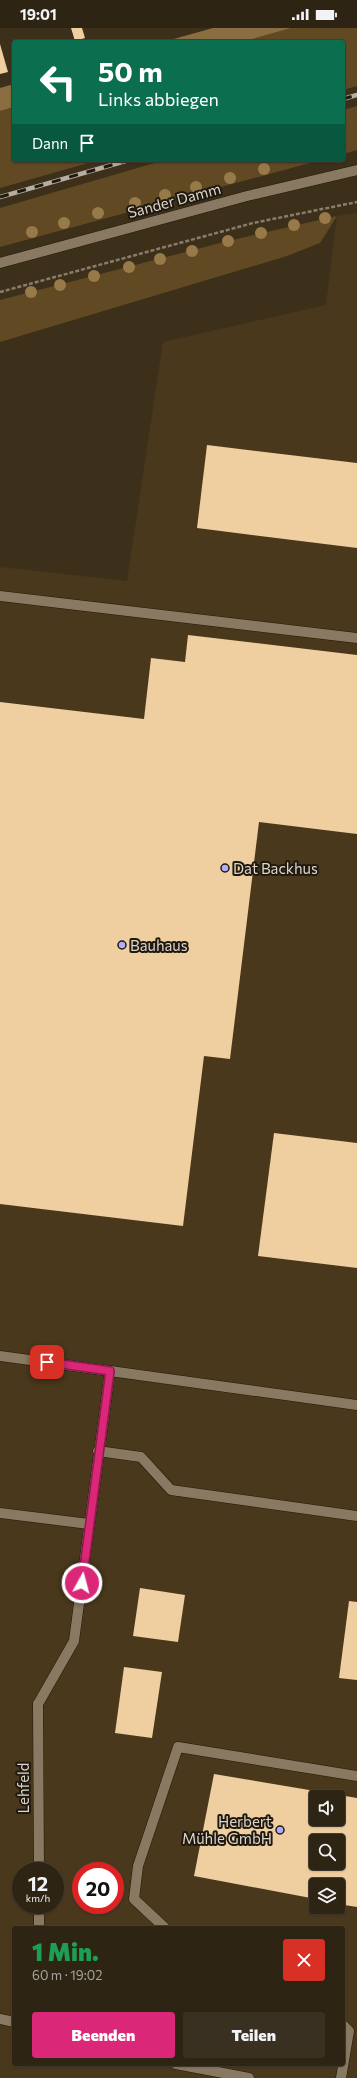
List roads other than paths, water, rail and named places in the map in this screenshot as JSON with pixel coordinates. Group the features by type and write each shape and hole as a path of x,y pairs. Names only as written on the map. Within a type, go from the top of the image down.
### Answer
{"main road":[{"name":"Sander Damm","path":"0,263 247,196 357,170"},
{"path":"0,596 357,638"},
{"path":"0,1356 357,1405"},
{"path":"0,1513 89,1524 110,1371"},
{"path":"98,1451 141,1457 171,1490 357,1516"},
{"name":"Lehfeld","path":"39,1862 38,1704 74,1641 89,1524"},
{"path":"163,1926 134,1899 138,1866 178,1747 357,1776"},
{"path":"39,1914 39,1926"},
{"path":"0,2019 12,2022"},
{"path":"345,2027 349,2031 345,2054"},
{"path":"186,2066 249,2078"},
{"path":"341,2078 343,2066"}],"railway":[{"path":"345,98 357,95"},
{"path":"0,197 122,162"}],"place":[{"name":"Dat Backhus","path":"225,868"},
{"name":"Bauhaus","path":"122,945"},
{"name":"Herbert Mühle GmbH","path":"280,1830"}]}
